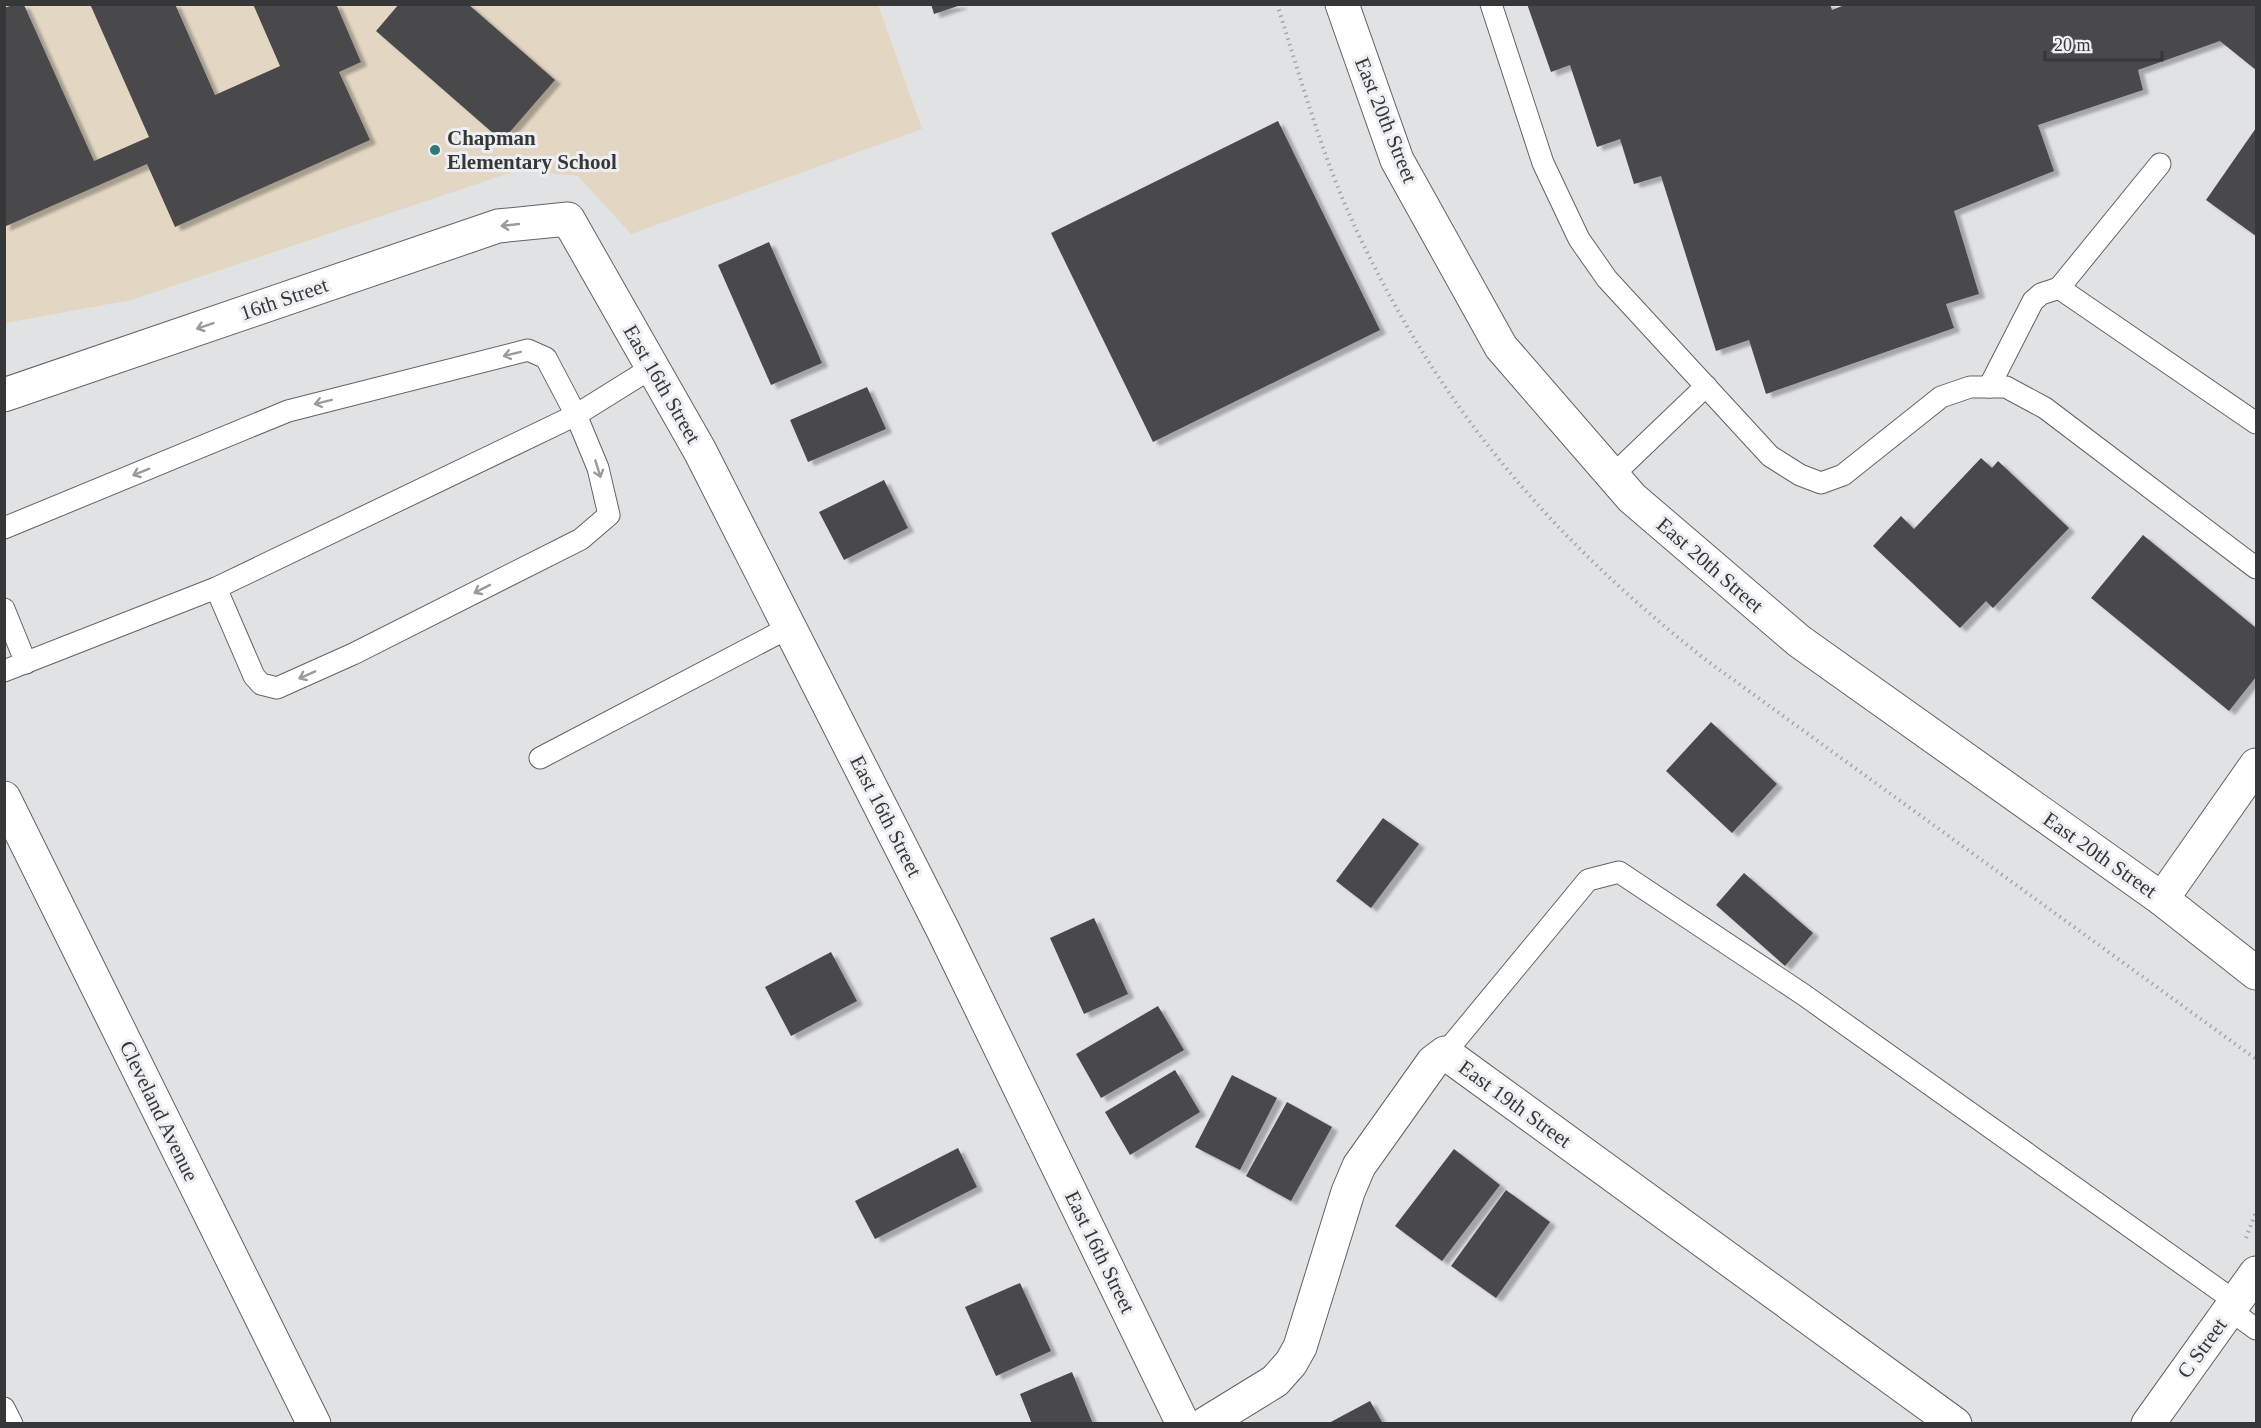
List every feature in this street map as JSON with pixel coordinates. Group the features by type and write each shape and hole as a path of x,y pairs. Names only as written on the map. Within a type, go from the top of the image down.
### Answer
{"street":[{"name":"East 20th Street","path":"1342,4 1397,160 1501,347 1632,498 1799,642 2162,899 2256,973"},
{"name":"East 16th Street","path":"568,219 700,451 790,627 943,930 1183,1424"},
{"name":"16th Street","path":"4,395 498,226 568,219"},
{"path":"2162,899 2256,765"},
{"name":"Cleveland Avenue","path":"4,798 314,1424"},
{"name":"East 19th Street","path":"1205,1424 1275,1381 1291,1363 1300,1347 1348,1192 1359,1166 1433,1062 1445,1053 1955,1424"},
{"name":"C Street","path":"2148,1424 2256,1273"}],"lane":[{"path":"1491,4 1543,163 1579,239 1607,279 1770,456 1800,475 1821,483 1843,475 1941,397 1970,387 2006,387 2045,408 2256,568"},
{"path":"1989,387 2033,301 2041,294 2059,288 2160,164"},
{"path":"2059,288 2256,423"},
{"path":"4,528 288,411 528,350 546,358 576,415 598,468 609,515 581,539 353,654 277,688 261,684 254,676 216,588"},
{"path":"4,671 216,588 576,415 653,367"},
{"path":"1612,476 1706,386"},
{"path":"4,609 26,663"},
{"path":"540,758 790,627"},
{"path":"1445,1053 1588,880 1619,872 1804,995 2233,1306 2256,1329"},
{"path":"4,1408 12,1424"}],"shaded area":[{"name":"Chapman Elementary School","path":"5,5 878,5 922,129 631,234 578,176 518,170 131,300 5,323"}],"building":[{"path":"90,4 175,4 215,95 280,66 253,4 336,4 361,62 339,72 370,140 175,227 147,164 4,227 4,8 24,5 94,161 149,137"},
{"path":"399,4 468,4 555,80 502,141 376,31"},
{"path":"931,4 961,4 961,5 934,14"},
{"path":"1527,4 1830,4 1832,10 1847,4 2256,4 2256,70 2220,41 2138,70 2143,90 2038,125 2054,171 1954,211 1979,294 1946,304 1954,328 1766,394 1749,340 1716,351 1661,176 1634,184 1620,139 1597,147 1570,65 1551,72"},
{"path":"1278,121 1380,330 1153,442 1051,233"},
{"path":"2256,128 2256,236 2206,200"},
{"path":"769,242 822,363 771,385 718,265"},
{"path":"867,387 886,429 808,462 790,420"},
{"path":"1981,458 1992,468 1998,461 2069,528 1993,608 1986,601 1960,628 1873,546 1901,516 1914,529"},
{"path":"884,480 908,528 844,560 819,512"},
{"path":"2143,535 2256,628 2256,677 2229,711 2091,598"},
{"path":"1711,722 1777,784 1732,833 1666,771"},
{"path":"1383,818 1419,844 1371,908 1336,881"},
{"path":"1744,873 1813,933 1785,966 1716,905"},
{"path":"1094,918 1128,994 1084,1014 1050,938"},
{"path":"831,952 857,1001 791,1036 765,987"},
{"path":"1158,1006 1184,1050 1101,1098 1076,1054"},
{"path":"1175,1070 1200,1112 1130,1155 1105,1112"},
{"path":"1232,1075 1277,1098 1240,1170 1195,1147"},
{"path":"1287,1102 1332,1127 1291,1201 1246,1176"},
{"path":"958,1148 977,1187 875,1239 855,1201"},
{"path":"1454,1149 1500,1185 1442,1261 1395,1226"},
{"path":"1506,1190 1550,1222 1496,1298 1451,1266"},
{"path":"1020,1283 1051,1351 996,1376 965,1307"},
{"path":"1072,1372 1093,1424 1032,1424 1020,1394"},
{"path":"1370,1401 1383,1424 1327,1424"}],"place":[{"name":"Chapman Elementary School","path":"435,150"}]}
